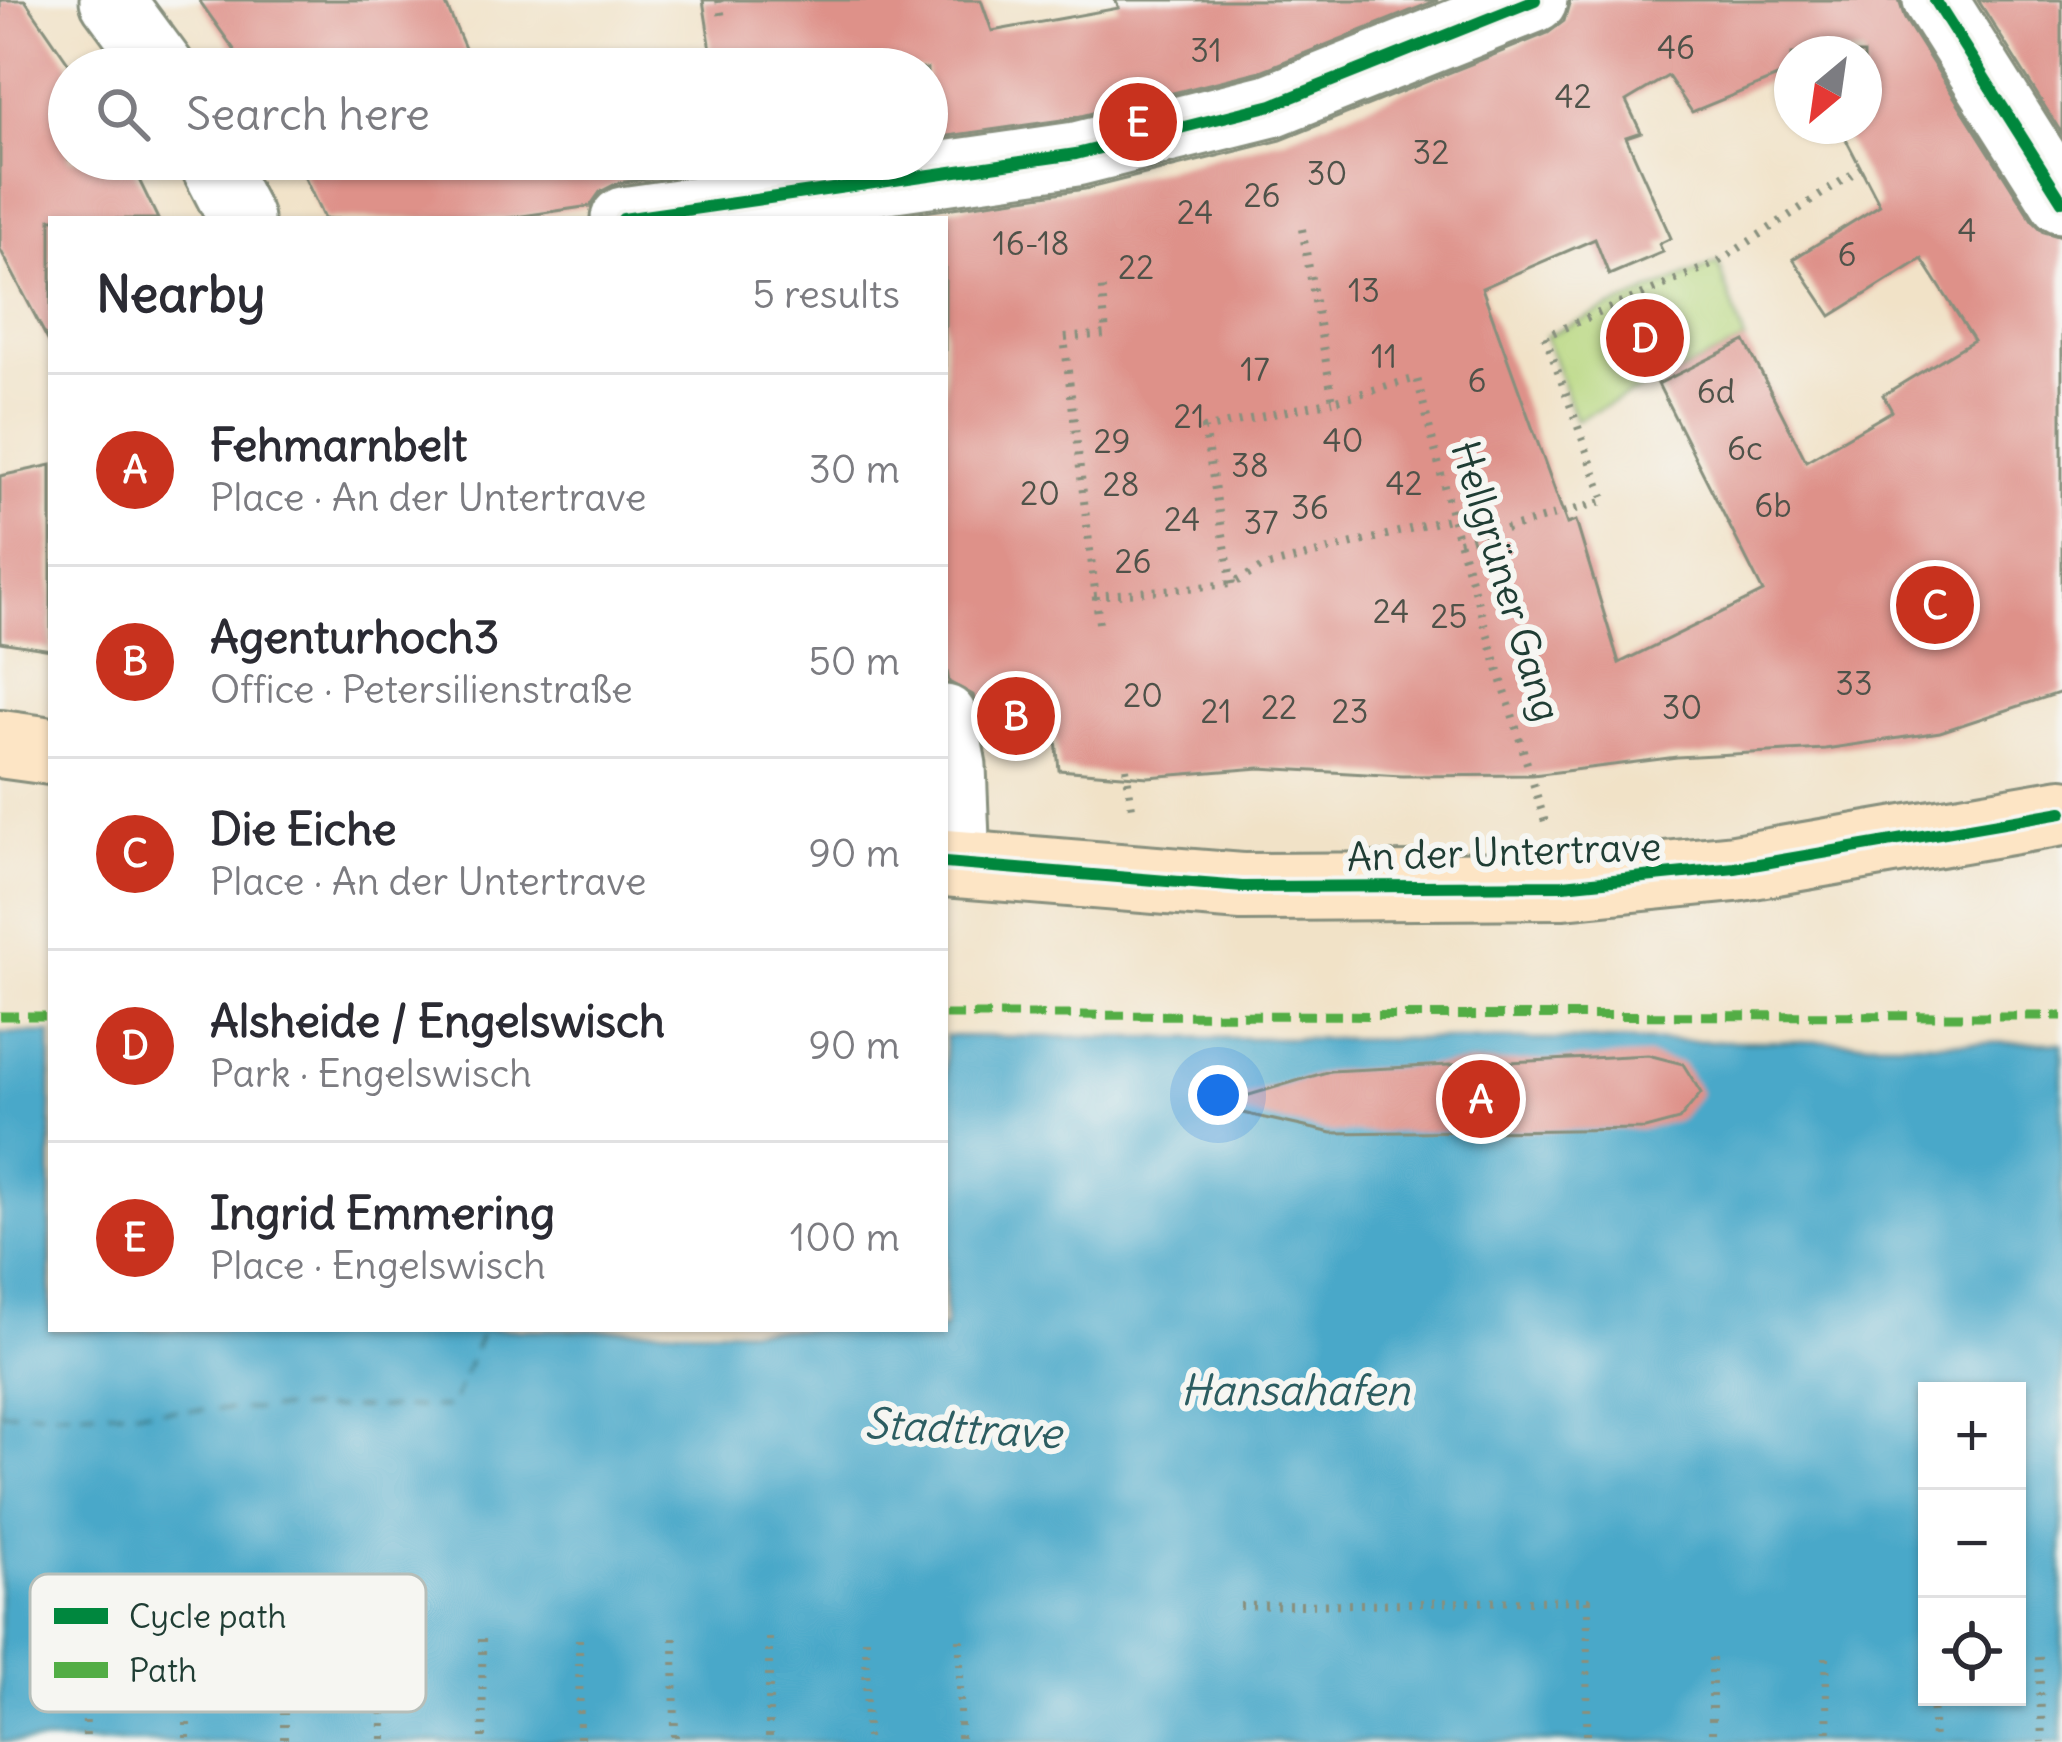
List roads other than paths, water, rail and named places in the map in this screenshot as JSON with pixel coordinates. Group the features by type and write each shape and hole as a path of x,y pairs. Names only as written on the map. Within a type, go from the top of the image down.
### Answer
{"main road":[{"path":"0,744 48,751"},
{"name":"An der Untertrave","path":"952,864 1242,887 1563,885 1735,868 2062,812"}],"street":[{"path":"112,0 147,48"},
{"path":"669,216 852,204 1272,106 1534,0"},
{"path":"1935,0 2062,201"},
{"path":"221,180 239,216"},
{"path":"948,733 954,766 952,864"}],"water":[{"name":"Hansahafen","path":"0,1033 48,1033 48,1332 948,1332 948,1036 2062,1043 2062,1742 0,1742"}],"place":[{"name":"Ingrid Emmering","path":"1138,122"},
{"name":"Alsheide / Engelswisch","path":"1645,338"},
{"name":"Die Eiche","path":"1935,605"},
{"name":"Agenturhoch3","path":"1016,716"},
{"name":"Fehmarnbelt","path":"1481,1099"}],"water label":[{"name":"Stadttrave","path":"963,1428"}]}
